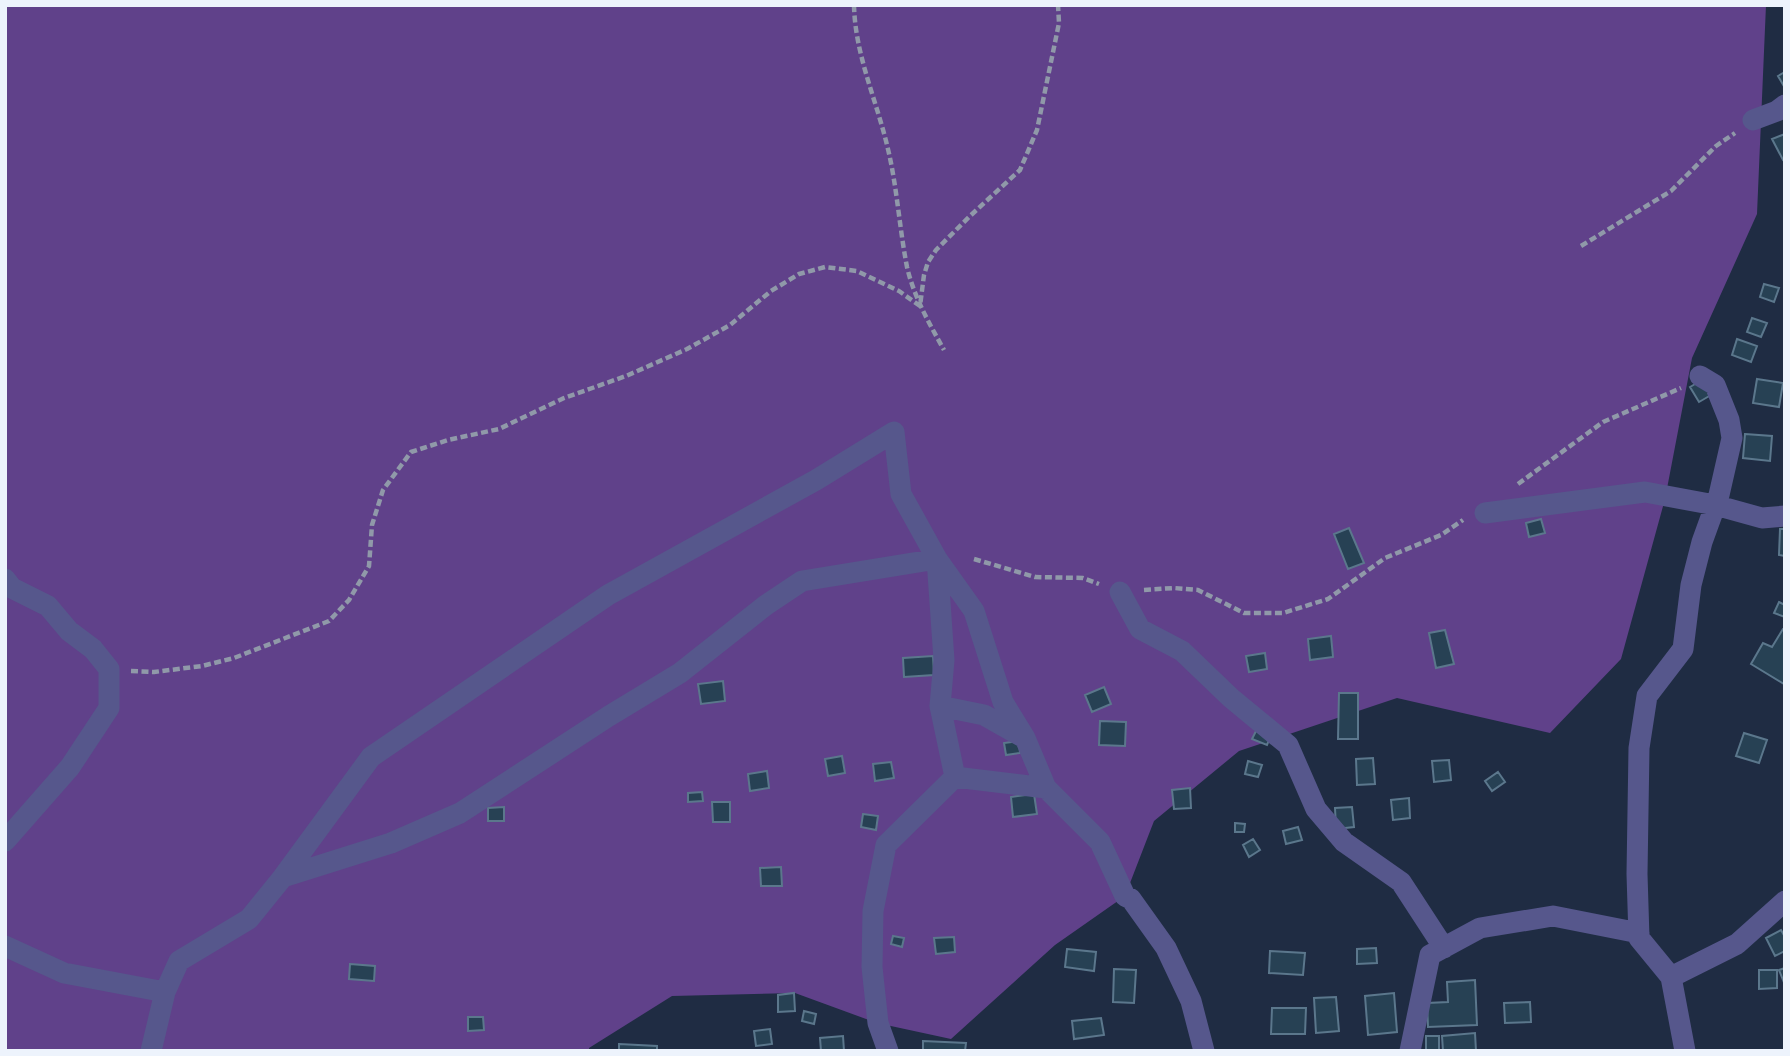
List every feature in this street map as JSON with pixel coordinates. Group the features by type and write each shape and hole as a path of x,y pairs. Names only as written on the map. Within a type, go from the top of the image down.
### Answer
{"street":[{"path":"1754,120 1785,105"},
{"path":"1685,1051 1671,977 1639,938 1639,748 1647,696 1684,649 1691,585 1732,438 1729,420 1715,385 1700,376"},
{"path":"151,1051 165,992 178,961 249,919 371,757 608,595 816,481 894,432 901,494 937,559 974,611 1003,702 1025,738 1046,788 1100,842 1125,895 1131,899 1166,948 1191,1001 1204,1051"},
{"path":"1485,513 1645,492 1762,517 1785,516"},
{"path":"937,559 944,660 940,706 955,777"},
{"path":"283,877 390,843 460,813 680,673 766,605 803,581 937,559"},
{"path":"5,579 12,588 48,606 69,631 93,649 109,670 109,708 71,767 5,841"},
{"path":"1120,592 1140,629 1182,651 1231,698 1288,745 1316,808 1344,842 1401,882 1444,948"},
{"path":"940,706 984,715 1025,738"},
{"path":"955,777 1046,788"},
{"path":"888,1051 877,1023 872,967 873,911 886,845 955,777"},
{"path":"1671,977 1737,944 1785,901"},
{"path":"1410,1051 1430,956 1480,928 1553,916 1639,933"},
{"path":"5,946 64,973 165,992"}],"path":[{"path":"854,5 854,27 891,161 908,267 920,306 944,350"},
{"path":"920,306 924,275 936,250 1020,170 1037,130 1059,23 1058,5"},
{"path":"1581,246 1671,191 1716,146 1754,120"},
{"path":"109,670 154,673 202,666 234,658 329,621 349,600 369,566 372,524 383,490 411,452 448,440 499,429 564,398 626,376 687,349 730,325 771,291 799,274 825,267 857,271 899,291 920,306"},
{"path":"974,559 1035,578 1083,578 1120,592 1174,588 1198,590 1244,613 1283,613 1328,599 1385,558 1441,535 1471,514 1485,513 1528,474 1603,422 1672,394"}],"shaded area":[{"path":"5,5 1766,5 1757,214 1692,358 1665,499 1621,659 1550,733 1397,698 1239,751 1154,821 1125,896 1055,945 951,1039 877,1023 795,993 672,996 589,1048 589,1051 5,1051"}],"building":[{"path":"1785,72 1785,88 1778,76"},
{"path":"1785,134 1785,159 1783,160 1772,139"},
{"path":"1764,284 1779,288 1774,302 1760,297"},
{"path":"1752,318 1767,323 1761,337 1747,332"},
{"path":"1737,339 1757,346 1751,362 1732,355"},
{"path":"1757,379 1783,383 1779,407 1753,403"},
{"path":"1702,380 1711,395 1699,402 1690,387"},
{"path":"1745,434 1772,436 1770,461 1743,458"},
{"path":"1541,519 1545,533 1529,537 1526,523"},
{"path":"1349,528 1364,563 1348,569 1334,534"},
{"path":"1780,529 1785,529 1785,556 1779,555"},
{"path":"1779,602 1785,605 1785,617 1774,613"},
{"path":"1783,629 1784,684 1751,664 1763,643 1772,647"},
{"path":"1445,630 1454,664 1436,668 1429,633"},
{"path":"1331,636 1333,657 1310,660 1308,639"},
{"path":"1265,653 1267,669 1249,672 1246,656"},
{"path":"933,656 934,675 904,677 903,658"},
{"path":"723,681 725,701 701,704 698,684"},
{"path":"1104,687 1111,704 1092,712 1085,695"},
{"path":"1339,693 1358,693 1358,739 1338,739"},
{"path":"1100,721 1126,722 1125,746 1099,745"},
{"path":"1257,729 1271,735 1267,745 1252,739"},
{"path":"1744,733 1767,740 1759,763 1736,756"},
{"path":"1019,741 1020,753 1006,755 1004,743"},
{"path":"842,756 845,773 828,776 825,759"},
{"path":"1373,758 1375,784 1357,785 1356,759"},
{"path":"1449,760 1451,780 1434,782 1432,761"},
{"path":"1248,761 1262,765 1258,777 1245,774"},
{"path":"891,762 894,778 875,781 873,764"},
{"path":"767,771 769,788 750,791 748,774"},
{"path":"1498,772 1505,782 1492,791 1485,781"},
{"path":"1190,788 1191,808 1174,809 1172,790"},
{"path":"702,792 703,801 688,802 688,793"},
{"path":"1034,794 1037,814 1013,817 1011,797"},
{"path":"1409,798 1410,818 1393,820 1391,800"},
{"path":"712,802 730,802 730,822 713,822"},
{"path":"504,807 504,821 488,821 488,808"},
{"path":"1352,807 1354,827 1336,829 1335,808"},
{"path":"863,814 878,816 876,830 861,827"},
{"path":"1235,823 1245,824 1244,832 1235,832"},
{"path":"1298,827 1302,840 1286,844 1283,831"},
{"path":"1253,839 1260,850 1249,857 1243,845"},
{"path":"781,867 782,886 761,886 760,868"},
{"path":"1781,930 1785,937 1785,951 1775,956 1766,938"},
{"path":"893,936 904,938 902,947 891,944"},
{"path":"954,937 955,952 936,954 934,938"},
{"path":"1376,948 1377,963 1357,964 1357,949"},
{"path":"1067,949 1096,952 1094,971 1065,967"},
{"path":"1270,951 1305,953 1303,975 1269,973"},
{"path":"350,964 375,966 374,981 349,979"},
{"path":"1785,968 1785,985 1779,970"},
{"path":"1114,969 1136,970 1134,1003 1113,1002"},
{"path":"1759,970 1777,970 1777,988 1759,989"},
{"path":"1475,980 1477,1025 1428,1027 1427,1003 1448,1002 1447,982"},
{"path":"794,993 795,1011 778,1012 778,995"},
{"path":"1394,993 1397,1032 1368,1035 1365,996"},
{"path":"1336,997 1339,1031 1316,1033 1314,998"},
{"path":"1530,1002 1531,1022 1505,1023 1504,1003"},
{"path":"1272,1008 1306,1008 1305,1034 1271,1034"},
{"path":"804,1011 816,1014 814,1024 802,1021"},
{"path":"468,1017 483,1017 484,1030 468,1031"},
{"path":"1101,1018 1104,1035 1074,1039 1072,1021"},
{"path":"770,1029 772,1044 756,1046 754,1031"},
{"path":"1475,1033 1476,1051 1443,1051 1442,1036"},
{"path":"843,1036 844,1051 821,1051 820,1038"},
{"path":"1426,1036 1439,1036 1439,1051 1426,1051"},
{"path":"923,1041 966,1043 965,1051 923,1051"},
{"path":"619,1044 657,1046 657,1051 619,1051"}]}
